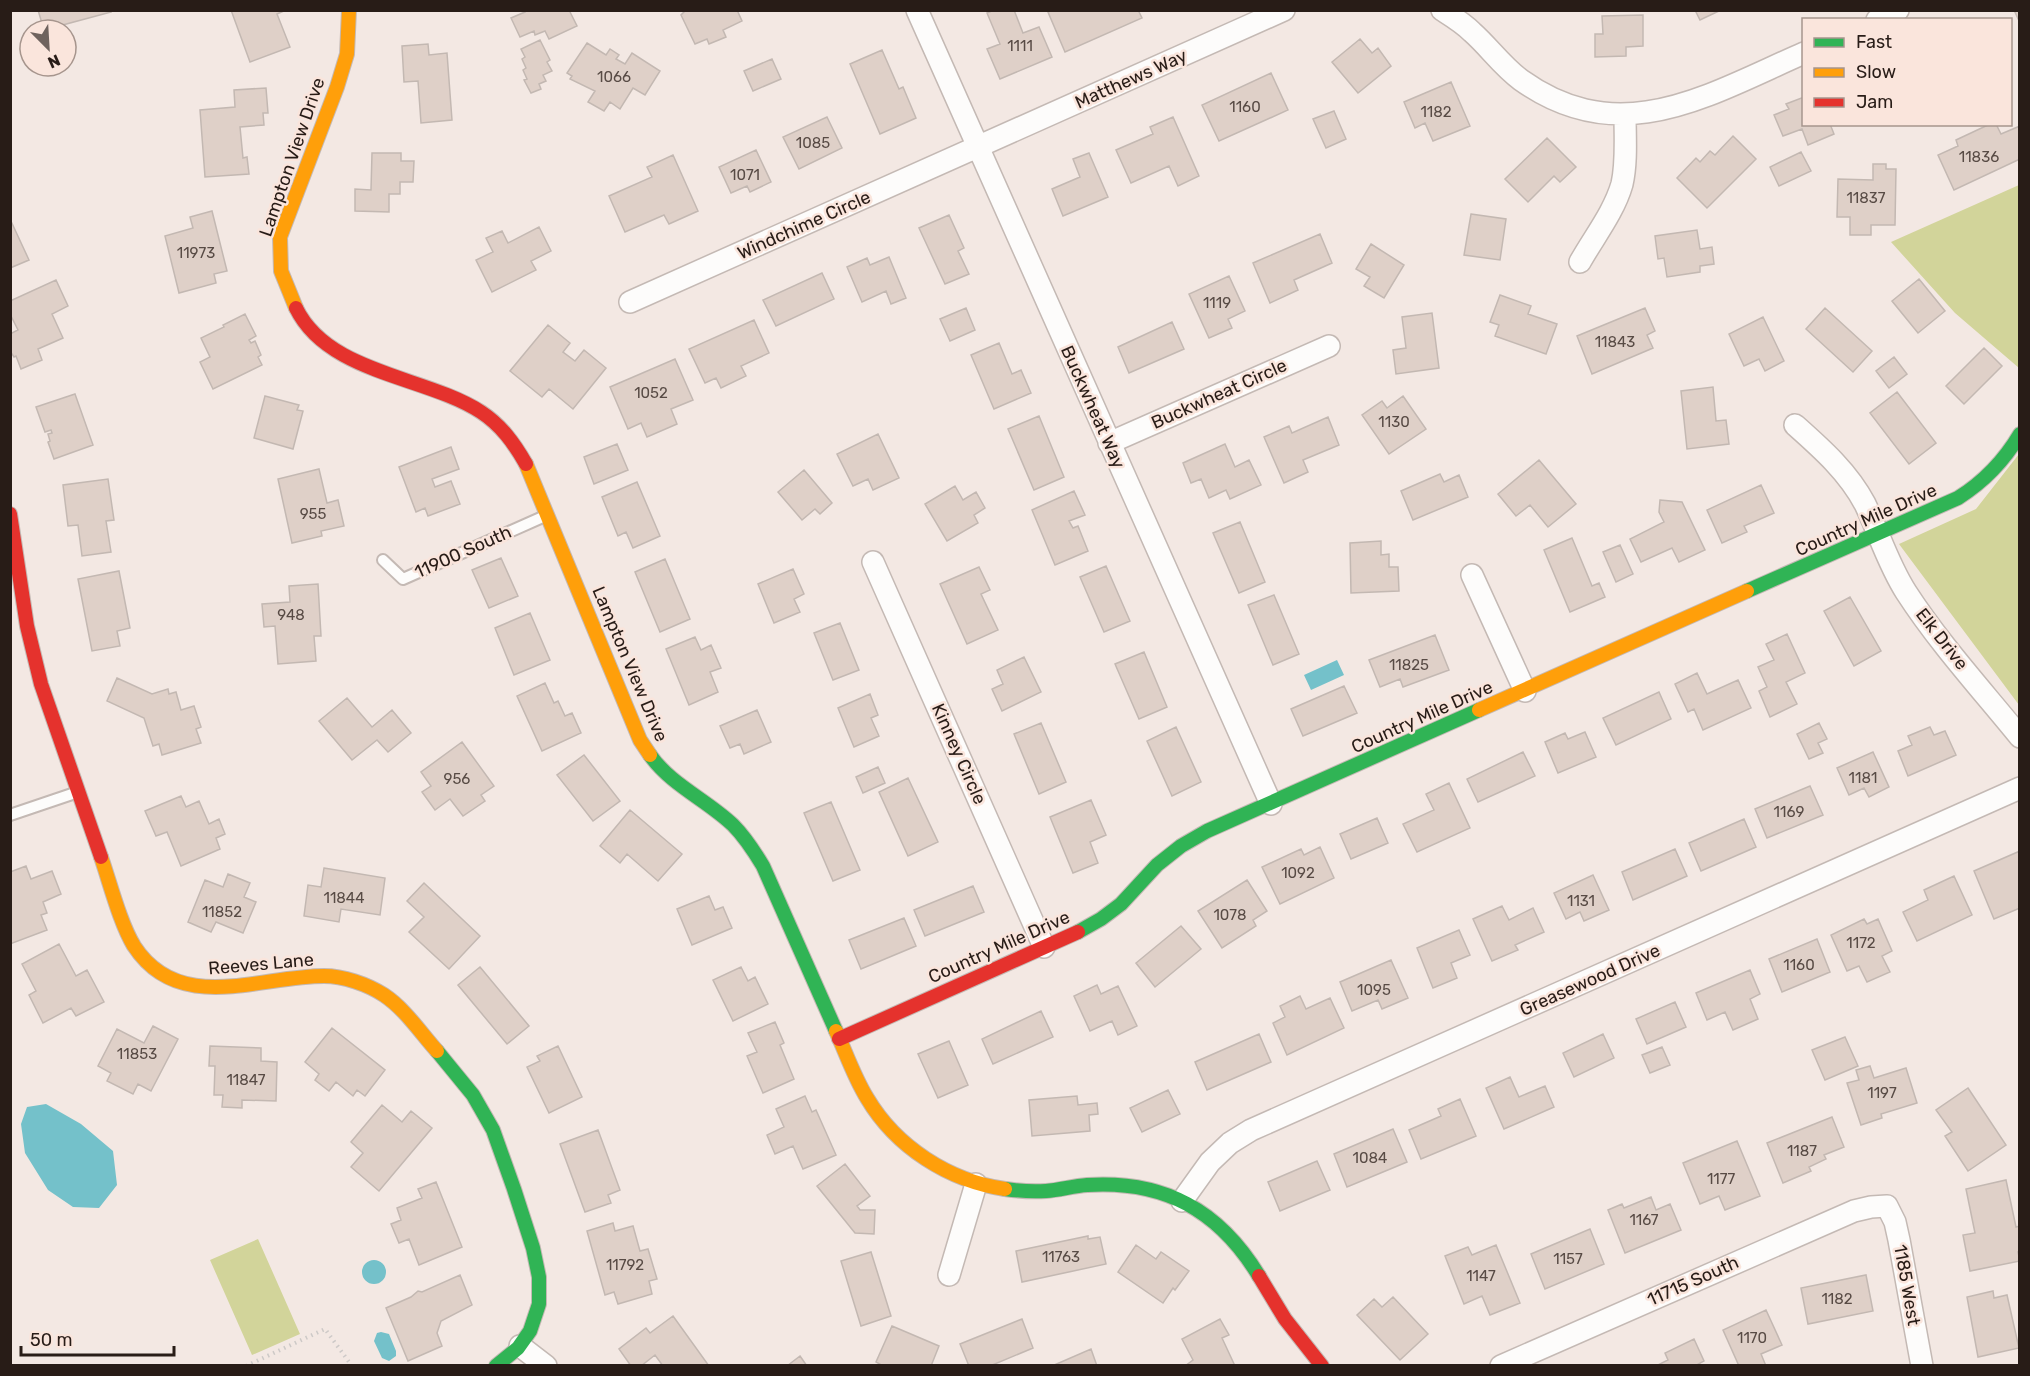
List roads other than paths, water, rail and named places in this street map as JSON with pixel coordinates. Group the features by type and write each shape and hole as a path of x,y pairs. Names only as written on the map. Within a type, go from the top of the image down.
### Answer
{"street":[{"name":"Lampton View Drive","path":"349,10 346,54 337,87 280,237 277,262 285,285 304,322 329,345 358,361 472,406 497,423 518,446 640,740 655,762 674,780 732,824 750,844 763,866 866,1097 888,1127 914,1152 945,1171 976,1184 1011,1191 1045,1191 1085,1185 1125,1184 1157,1191 1182,1201 1215,1223 1236,1242 1254,1267 1280,1312 1322,1365"},
{"name":"Buckwheat Way","path":"917,10 1271,804"},
{"name":"Matthews Way","path":"978,148 1284,10"},
{"path":"1442,10 1473,32 1519,79 1538,91 1580,109 1602,113 1645,114 1683,105 1802,52"},
{"path":"1881,18 1898,10"},
{"path":"1580,262 1620,190 1624,166 1625,115"},
{"name":"Windchime Circle","path":"630,302 978,148"},
{"name":"Buckwheat Circle","path":"1109,443 1329,346"},
{"name":"Elk Drive","path":"1795,425 1828,454 1851,481 1864,504 1893,570 1921,614 2019,737"},
{"name":"Country Mile Drive","path":"839,1038 1044,947 1101,919 1120,904 1158,865 1181,846 1207,831 1958,498 1980,485 1999,467 2019,434"},
{"name":"Reeves Lane","path":"10,514 27,627 40,684 124,922 135,947 149,964 167,977 192,987 219,989 326,976 354,982 380,992 403,1011 464,1082 488,1118 541,1279 539,1303 533,1325 520,1346 496,1365"},
{"name":"Kinney Circle","path":"873,562 1044,947"},
{"path":"1472,574 1525,691"},
{"name":"Greasewood Drive","path":"1182,1201 1210,1162 1230,1143 1251,1131 2019,788"},
{"path":"949,1275 976,1184"},
{"name":"11715 South","path":"1501,1365 1854,1211 1887,1206"},
{"name":"1185 West","path":"1887,1206 1895,1222 1899,1240 1922,1365"},
{"path":"520,1346 546,1365"}],"lane":[{"name":"11900 South","path":"384,560 403,579 548,515"},
{"path":"10,815 78,792"}],"water":[{"path":"1337,660 1344,675 1311,690 1304,675"},
{"path":"46,1104 81,1124 113,1151 117,1185 99,1208 73,1207 48,1190 25,1153 21,1124 27,1107"},
{"path":"374,1260 382,1264 386,1272 382,1280 374,1284 366,1280 362,1272 366,1264"},
{"path":"377,1333 389,1334 396,1351 396,1356 389,1361 382,1358 374,1341"}]}
